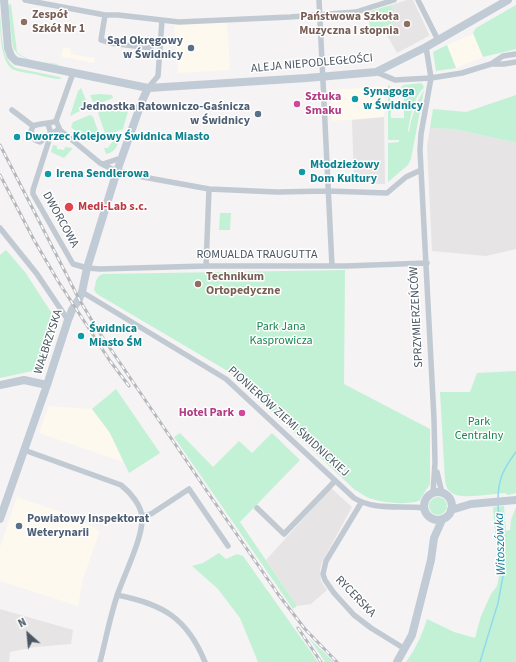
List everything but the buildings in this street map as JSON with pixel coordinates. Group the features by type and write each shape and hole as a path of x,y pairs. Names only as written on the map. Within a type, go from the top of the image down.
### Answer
{"main road":[{"name":"ALEJA NIEPODLEGŁOŚCI","path":"4,0 8,48 11,56 16,61 148,88 322,77 376,72 426,47 508,0"},
{"name":"WAŁBRZYSKA","path":"0,519 68,320 72,310 80,298 87,268 121,158 142,100 148,88"},
{"path":"0,385 24,380 47,385"},
{"path":"397,662 412,635 431,560 434,538 442,520 451,510 451,501 442,493 433,493 426,499 424,508 431,519 434,538"},
{"path":"451,510 470,504 516,500"},
{"path":"451,501 470,504"},
{"path":"431,519 442,520"}],"street":[{"path":"25,0 105,15 189,21 356,12 394,0"},
{"path":"318,0 332,266"},
{"path":"418,0 438,40"},
{"path":"105,15 100,40 110,43 156,49"},
{"path":"148,88 158,76 156,49 162,20"},
{"path":"426,47 431,78"},
{"path":"376,72 395,80 431,78 462,73 491,64 503,56 516,54"},
{"path":"491,64 516,62"},
{"path":"73,73 58,125 51,134 40,142 35,140 30,131 33,126 38,124 58,125 96,161 117,171 209,189 277,192 327,191 387,193 406,176 421,170"},
{"name":"SPRZYMIERZEŃCÓW","path":"431,78 421,134 420,150 427,263 435,463 433,493"},
{"path":"12,110 33,126"},
{"path":"48,124 51,134"},
{"name":"DWORCOWA","path":"51,134 33,194 73,264 87,268"},
{"path":"103,164 121,158"},
{"path":"206,266 209,189"},
{"path":"0,228 37,274 68,320"},
{"name":"ROMUALDA TRAUGUTTA","path":"87,268 332,266 427,263"},
{"name":"PIONIERÓW ZIEMI ŚWIDNICKIEJ","path":"82,292 226,379 354,498 361,502 376,506 424,508"},
{"path":"24,450 121,485 137,503 142,516 142,529 117,595 100,662"},
{"name":"SPRZYMIERZEŃCÓW","path":"435,463 442,493"},
{"path":"257,508 284,534 335,481"},
{"path":"142,516 151,514 190,489 228,546"},
{"name":"RYCERSKA","path":"361,502 326,561 323,574 325,580 334,592 354,615 371,628 405,649"},
{"path":"117,595 138,599 153,604 180,622 188,630 197,644 205,662"}],"shaded area":[{"name":"Państwowa Szkoła Muzyczna I stopnia","path":"407,0 413,0 429,36 397,53 383,28 397,21 391,5"},
{"path":"227,22 230,70 178,73 174,24"},
{"path":"473,34 483,57 456,68 447,45"},
{"path":"63,47 71,49 71,54 95,58 94,63 61,57"},
{"path":"385,86 384,117 332,121 331,90"},
{"path":"384,117 385,184 354,183 352,120"},
{"path":"430,128 454,129 516,142 516,249 486,256 432,251 427,146"},
{"path":"49,406 92,409 110,433 123,462 39,433"},
{"path":"331,488 352,507 322,562 320,569 321,581 327,590 311,604 297,606 266,560"},
{"path":"17,497 73,516 100,531 83,579 78,606 0,581 0,547"},
{"path":"0,609 73,630 71,644 35,647 10,652 9,662 0,662"}],"green space":[{"path":"11,4 17,52 31,60 58,65 33,61 27,59 22,57 17,53 13,48 8,5"},
{"path":"391,5 397,21 380,29 371,31 367,12"},
{"path":"516,5 516,49 483,57 473,33 476,28"},
{"path":"0,13 4,51 11,64 16,68 60,77 61,79 20,72 12,69 8,65 3,52"},
{"path":"447,45 456,68 436,71 433,52"},
{"path":"421,83 424,88 415,102 408,131 409,132 416,105 424,90 411,159 408,165 388,182 388,143 399,142 399,140 388,140 388,86 390,85 391,118 404,118 404,92 399,91 403,85"},
{"path":"81,88 88,105 84,109 70,116 78,91"},
{"path":"90,95 112,95 113,98 100,103 93,102"},
{"path":"516,95 516,142 454,129 430,128 433,109 466,112"},
{"path":"120,102 122,108 129,108 123,129 106,136 98,113 101,110"},
{"path":"90,115 93,117 100,136 84,138 71,127 73,122"},
{"path":"121,134 115,149 106,154 104,148 108,148 117,135"},
{"path":"53,145 57,146 57,149 64,150 65,147 73,148 64,158 51,152"},
{"path":"220,213 231,213 230,230 219,230"},
{"path":"6,250 25,272 53,315 54,326 46,359 37,370 0,378 0,255"},
{"name":"Park Jana Kasprowicza","path":"345,270 344,384 430,429 430,484 419,501 394,503 381,501 369,498 355,490 231,373 97,294 94,290 98,276 103,274"},
{"name":"Park Centralny","path":"516,371 516,493 508,495 505,493 464,496 450,492 445,481 440,392 470,392 477,373"},
{"path":"116,389 160,453 129,473 110,433 92,409"},
{"path":"180,433 213,467 239,441 252,453 272,433 300,460 240,522 297,606 293,609 174,437"},
{"path":"438,497 444,500 447,506 444,512 438,515 432,512 429,506 432,500"},
{"path":"504,506 506,531 510,530 511,520 516,507 516,662 406,662 413,652 427,619 454,632 475,638 481,616 491,594 497,586 500,571 493,507"},
{"path":"219,553 226,559 237,554 243,556 318,662 258,662 240,618 218,589 192,566 203,563"},
{"path":"309,638 334,662 325,662"}],"waterway":[{"name":"Witoszówka","path":"498,499 499,485 502,474 516,452"},
{"name":"Witoszówka","path":"480,662 498,603 503,576 498,505"}],"railway":[{"path":"0,145 79,299 97,329 278,594 305,629 337,662"},
{"path":"0,175 34,240 58,281 110,361 129,386"},
{"path":"298,628 321,662"}],"place":[{"name":"Zespół Szkół Nr 1","path":"24,22"},
{"name":"Państwowa Szkoła Muzyczna I stopnia","path":"407,24"},
{"name":"Sąd Okręgowy w Świdnicy","path":"191,48"},
{"name":"Synagoga w Świdnicy","path":"355,99"},
{"name":"Sztuka Smaku","path":"297,104"},
{"name":"Jednostka Ratowniczo-Gaśnicza w Świdnicy","path":"258,114"},
{"name":"Dworzec Kolejowy Świdnica Miasto","path":"17,137"},
{"name":"Młodzieżowy Dom Kultury","path":"302,172"},
{"name":"Irena Sendlerowa","path":"48,174"},
{"name":"Medi-Lab s.c.","path":"69,207"},
{"name":"Technikum Ortopedyczne","path":"198,284"},
{"name":"Świdnica Miasto ŚM","path":"81,336"},
{"name":"Hotel Park","path":"242,413"},
{"name":"Powiatowy Inspektorat Weterynarii","path":"19,526"}]}
